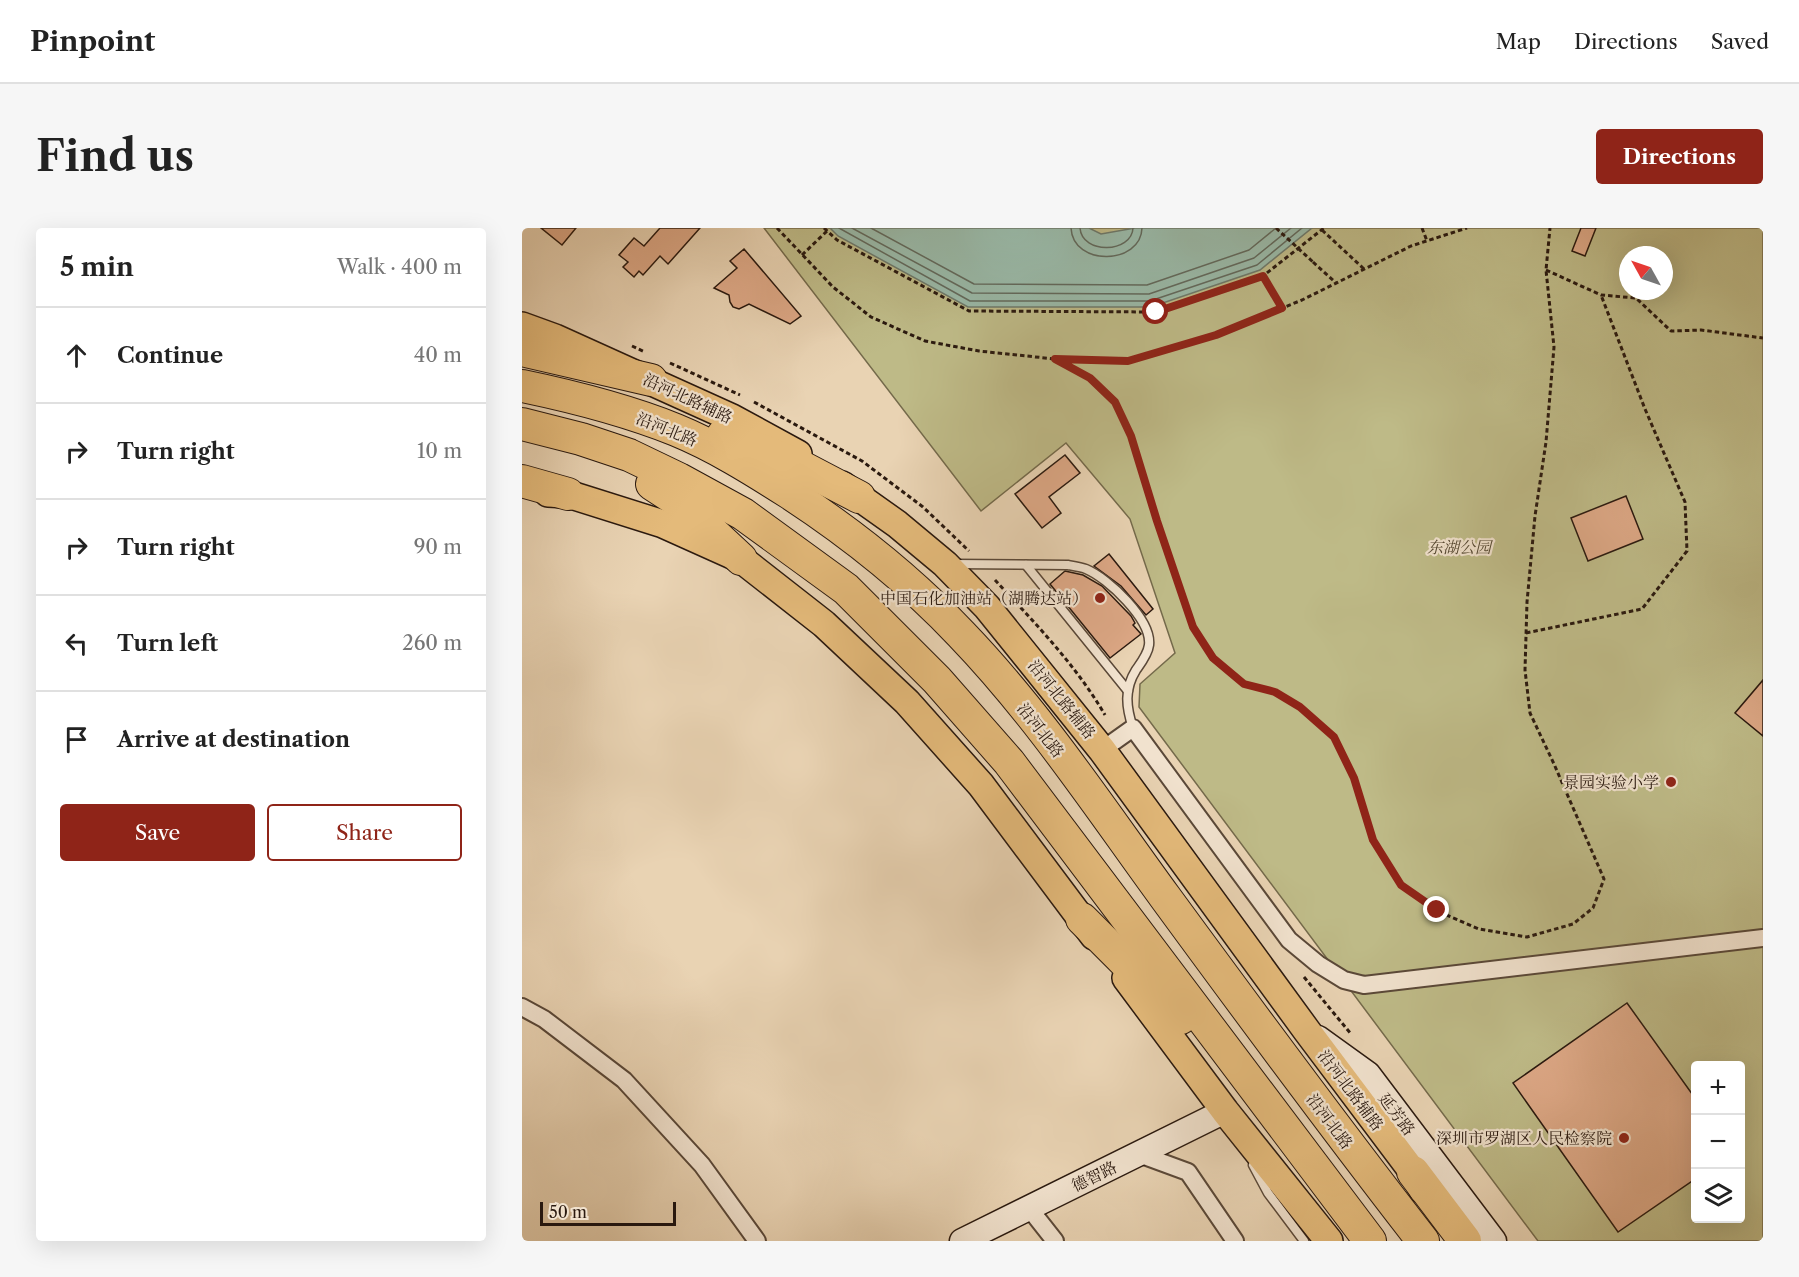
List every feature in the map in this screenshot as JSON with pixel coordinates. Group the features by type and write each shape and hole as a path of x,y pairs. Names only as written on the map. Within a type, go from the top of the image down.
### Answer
{"highway":[{"path":"522,350 651,380"},
{"name":"沿河北路","path":"522,386 583,399 643,417 717,450 762,475 817,511 863,544 915,588 962,635 1041,728 1338,1131 1423,1241"},
{"path":"583,399 652,412 702,427 798,465 859,497"},
{"path":"522,424 581,439 639,460 679,478 743,514 846,589 944,688 1009,762 1370,1241"},
{"path":"581,439 681,502 741,559"},
{"path":"522,481 568,494"},
{"path":"1082,919 1258,1095"},
{"path":"1413,1172 1465,1241"}],"main road":[{"name":"沿河北路辅路","path":"522,326 651,380 776,440 807,459 859,497 945,564 987,607 1102,750 1413,1172 1450,1241"},
{"path":"522,491 568,494 663,524 741,559 824,624 907,702 981,785 1225,1111 1329,1241"}],"street":[{"path":"1102,750 1133,728 1289,940 1318,964 1344,980 1364,985 1763,938"},
{"path":"522,1007 544,1019 624,1080 702,1166 757,1241"},
{"name":"延芳路","path":"1307,1031 1368,1074 1494,1241"},
{"name":"德智路","path":"962,1241 1225,1111"},
{"path":"1139,1154 1188,1172 1235,1241"},
{"path":"1029,1208 1055,1241"}],"lane":[{"path":"945,564 1068,565 1085,568 1113,586 1143,621 1149,633 1149,647 1134,674 1128,691 1127,708 1133,728"},
{"path":"1026,565 1128,691"},
{"path":"1225,1111 1268,1193 1304,1241"}],"path":[{"path":"777,228 833,286 872,317 925,341 979,351 1055,359 1128,361 1216,335 1282,308 1411,246 1467,228"},
{"path":"1276,228 1336,283"},
{"path":"1422,228 1427,240"},
{"path":"1055,359 1090,378 1115,402 1131,436 1193,627 1213,658 1244,684 1275,692 1300,707 1334,737 1354,778 1373,840 1401,885 1437,910 1479,929 1527,937 1574,924 1593,908 1604,879 1530,713 1525,670 1535,516 1546,442 1554,347 1546,270 1550,228"},
{"path":"802,255 826,230 837,240 969,311 1156,312 1263,276 1323,229 1364,269"},
{"path":"1546,270 1600,296 1636,298 1671,331 1701,330 1763,338"},
{"path":"1263,276 1282,308"},
{"path":"1526,633 1642,609 1687,551 1685,502 1600,296"},
{"path":"995,580 1044,633 1096,699 1106,717"},
{"path":"1301,973 1351,1034"}],"green space":[{"name":"东湖公园","path":"764,228 1763,228 1763,1241 1538,1241 1139,707 1140,684 1175,653 1130,519 1066,443 981,511"}],"water":[{"path":"830,228 1089,228 1101,234 1135,228 1312,228 1260,270 1151,307 968,307 838,236"}],"building":[{"path":"541,228 576,228 562,245"},
{"path":"660,228 700,228 668,264 660,256 643,275 639,271 634,277 623,267 628,262 619,255 634,238 644,246"},
{"path":"1581,228 1596,228 1585,256 1572,251"},
{"path":"744,249 801,316 790,324 749,304 739,309 733,307 729,295 714,288 737,268 730,261"},
{"path":"1065,455 1080,473 1049,497 1061,513 1042,528 1015,494"},
{"path":"1626,496 1643,539 1588,561 1571,518"},
{"path":"1109,554 1153,609 1146,615 1121,586 1094,566"},
{"path":"1065,571 1083,575 1102,586 1131,616 1135,623 1133,625 1141,634 1110,658 1050,584"},
{"path":"1763,680 1763,736 1735,713"},
{"name":"深圳市罗湖区人民检察院","path":"1627,1003 1691,1092 1691,1182 1618,1232 1513,1083"}],"place":[{"name":"中国石化加油站（湖腾达站）","path":"1100,598"},
{"name":"景园实验小学","path":"1671,782"},
{"name":"深圳市罗湖区人民检察院","path":"1624,1138"}],"route":[{"path":"1156,312 1263,276 1282,308 1216,335 1128,361 1055,359 1090,378 1115,402 1131,436 1193,627 1213,658 1244,684 1275,692 1300,707 1334,737 1354,778 1373,840 1401,885 1437,910"}]}
